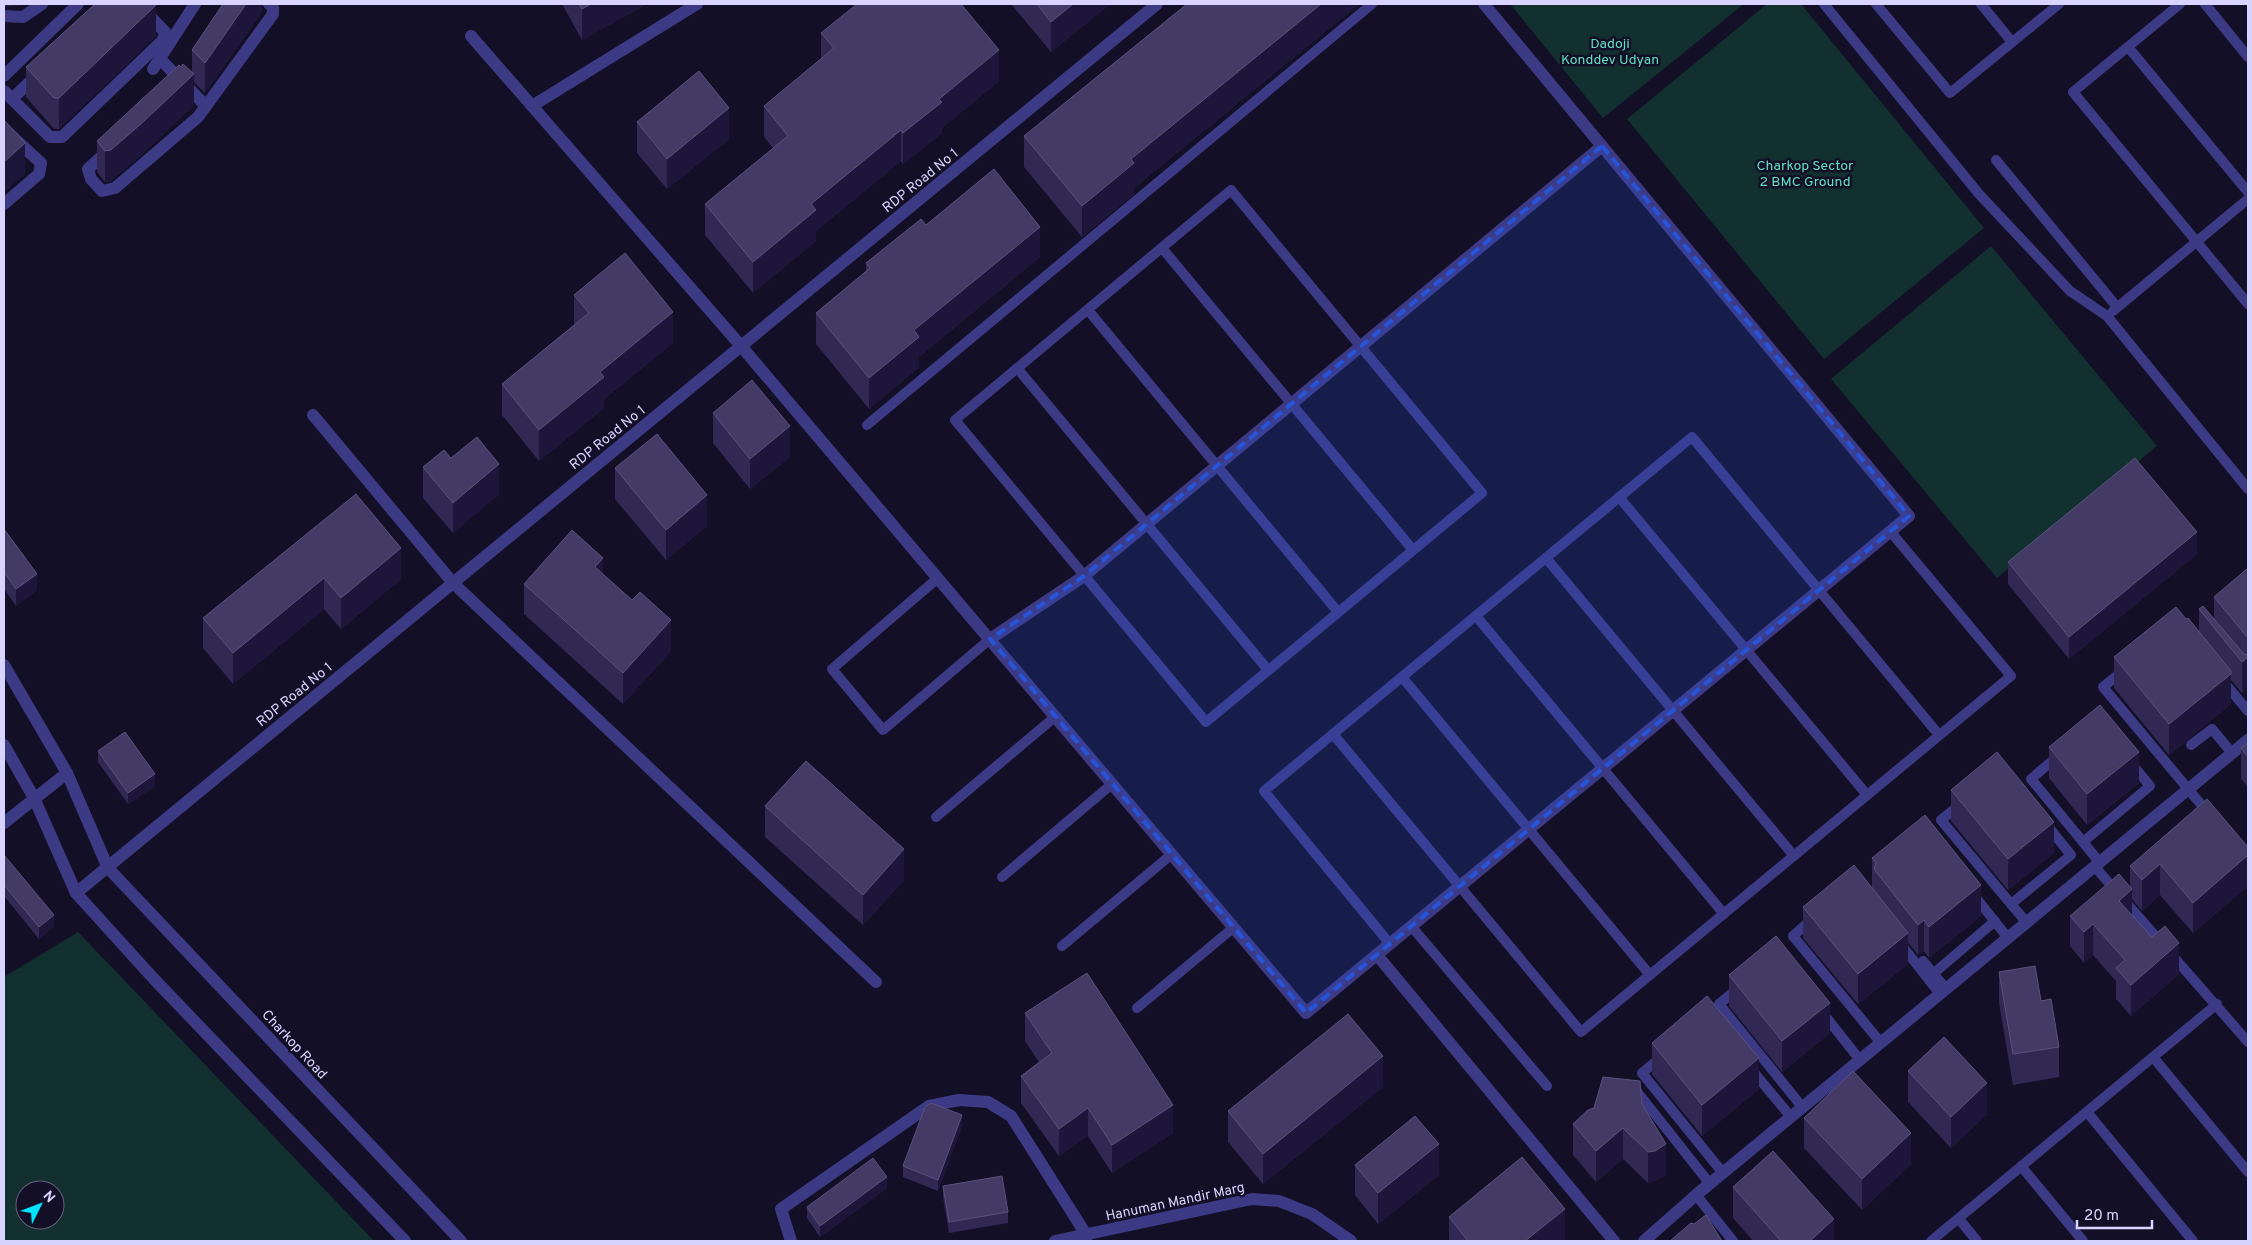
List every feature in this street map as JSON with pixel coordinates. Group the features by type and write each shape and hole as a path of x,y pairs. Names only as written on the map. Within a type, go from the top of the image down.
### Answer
{"street":[{"path":"4,16 23,17 42,4"},
{"path":"4,76 78,4"},
{"path":"46,67 8,95 50,137 62,137 163,40 165,32 138,4"},
{"path":"195,4 156,64 178,86 206,106"},
{"path":"117,142 88,169 91,179 102,191 115,188 198,117 273,14 273,6 269,4"},
{"path":"532,106 697,4"},
{"name":"RDP Road No 1","path":"76,893 1157,4"},
{"path":"470,36 741,346 1306,1013 1909,516 1484,4"},
{"path":"178,86 192,67"},
{"path":"4,129 41,163 39,174 4,204"},
{"path":"990,639 1084,576 1602,146"},
{"path":"313,415 453,583 876,982"},
{"path":"4,665 68,773 108,868"},
{"path":"1644,1241 1710,1184 2248,740"},
{"path":"4,745 34,798 76,893 154,978 405,1241"},
{"path":"4,823 68,773"},
{"name":"Charkop Road","path":"108,868 461,1241"},
{"path":"1377,955 1614,1241"},
{"path":"791,1241 781,1209 929,1106 958,1100 988,1102 1011,1116 1087,1236"},
{"name":"Hanuman Mandir Marg","path":"1061,1240 1087,1236 1252,1199 1279,1201 1312,1214 1351,1241"}],"lane":[{"path":"867,425 1372,4"},
{"path":"1824,4 1979,194 2070,291 2107,316 2248,489"},
{"path":"1876,4 1950,93 2059,4"},
{"path":"1981,4 2012,42"},
{"path":"2180,4 2073,92 2248,304"},
{"path":"2204,4 2248,57"},
{"path":"2128,47 2248,192"},
{"path":"1996,160 2117,307"},
{"path":"1231,190 1482,493 1206,722 955,420 1162,248 1231,190"},
{"path":"2107,316 2248,199"},
{"path":"1162,248 1412,550"},
{"path":"1088,310 1338,612"},
{"path":"1018,368 1268,670"},
{"path":"1390,944 1264,792 1692,437 1939,735"},
{"path":"1619,497 1867,795"},
{"path":"1334,734 1581,1032 2011,676 1890,530"},
{"path":"1546,558 1794,856"},
{"path":"938,578 832,669 883,730 990,639"},
{"path":"1476,616 1724,914"},
{"path":"2133,662 2103,687 2218,825"},
{"path":"2219,676 2248,711"},
{"path":"1402,677 1650,975"},
{"path":"936,817 1056,716"},
{"path":"2191,745 2212,729 2232,753"},
{"path":"2068,748 2031,779 2083,842 2097,865 2248,1042"},
{"path":"2083,842 2150,786 2127,758"},
{"path":"1002,877 1112,784"},
{"path":"1972,795 1941,820 2027,923"},
{"path":"2011,904 2071,855 2037,812"},
{"path":"1062,946 1172,854"},
{"path":"1966,885 2008,938"},
{"path":"1820,913 1793,936 1880,1044"},
{"path":"1933,974 1994,921"},
{"path":"1411,926 1547,1086"},
{"path":"1137,1008 1233,928"},
{"path":"1894,931 1933,974 1943,992 1894,931"},
{"path":"1748,980 1719,1004 1803,1108"},
{"path":"1814,1003 1860,1060"},
{"path":"1931,1241 2217,1004"},
{"path":"1671,1048 1642,1073 1723,1174"},
{"path":"2153,1057 2248,1172"},
{"path":"1745,1062 1791,1117"},
{"path":"1632,1086 1710,1184"},
{"path":"2086,1112 2193,1241"},
{"path":"2021,1166 2084,1241"},
{"path":"1696,1196 1714,1224 1733,1241"},
{"path":"1959,1218 1977,1241"}],"highlighted area":[{"path":"1602,146 1909,516 1306,1013 990,639 1084,576"}],"green space":[{"name":"Dadoji Konddev Udyan","path":"1510,4 1744,4 1603,118"},
{"name":"Charkop Sector 2 BMC Ground","path":"1767,4 1801,4 1984,228 1824,359 1627,119"},
{"path":"1991,246 2157,446 1997,578 1831,379"},
{"path":"78,932 374,1241 4,1241 4,977"}],"building":[{"path":"95,4 156,5 59,98 54,98 26,67"},
{"path":"223,4 246,4 205,63 192,50"},
{"path":"579,4 591,4 582,9"},
{"path":"857,4 961,4 999,50 939,99 942,102 903,133 901,130 811,204 816,210 753,262 705,204 788,136 764,106 834,48 821,33"},
{"path":"1037,4 1073,4 1051,22"},
{"path":"1187,4 1321,4 1131,159 1134,163 1082,206 1024,136"},
{"path":"183,64 194,74 111,150 105,151 97,141 179,65 181,67"},
{"path":"699,71 729,108 667,159 637,122"},
{"path":"4,120 25,143 4,162"},
{"path":"994,169 1040,227 914,330 919,337 869,378 816,313 870,268 866,263 921,219 926,225"},
{"path":"625,253 673,312 600,372 604,377 539,430 502,384 589,313 574,295"},
{"path":"752,380 790,426 750,459 713,413"},
{"path":"657,434 707,495 666,530 615,468"},
{"path":"477,437 499,464 453,503 423,467 444,450 451,458"},
{"path":"2135,458 2197,532 2069,637 2008,562"},
{"path":"356,494 401,548 341,598 324,578 233,653 203,618"},
{"path":"4,529 37,574 16,589 4,572"},
{"path":"572,530 603,558 595,567 632,600 640,592 671,620 623,673 524,584"},
{"path":"2248,568 2248,638 2214,597"},
{"path":"2203,606 2243,653 2248,654 2248,657 2242,662 2199,609"},
{"path":"2176,607 2186,619 2188,618 2231,671 2231,674 2169,724 2114,657"},
{"path":"2100,705 2139,752 2087,794 2049,747"},
{"path":"125,732 155,774 128,793 98,751"},
{"path":"2248,743 2248,757 2241,748"},
{"path":"1997,752 2054,822 2008,859 1951,790"},
{"path":"806,761 904,849 863,895 765,806"},
{"path":"2207,799 2248,847 2248,855 2193,903 2160,864 2142,880 2130,866"},
{"path":"1925,815 1981,885 1929,927 1924,920 1918,925 1874,869 1876,863 1872,858"},
{"path":"4,855 54,915 39,927 4,885"},
{"path":"1854,865 1908,933 1858,974 1803,907"},
{"path":"2119,874 2132,889 2119,901 2152,937 2165,926 2179,943 2131,985 2116,968 2125,960 2093,924 2084,932 2070,916"},
{"path":"1776,936 1830,1003 1782,1041 1729,975"},
{"path":"2035,966 2041,1001 2051,999 2059,1047 2013,1054 1999,972"},
{"path":"1087,973 1173,1105 1112,1145 1088,1108 1059,1129 1021,1076 1052,1053 1025,1013"},
{"path":"1707,996 1759,1058 1702,1105 1652,1043"},
{"path":"1348,1014 1383,1056 1263,1154 1228,1111"},
{"path":"1944,1037 1987,1083 1951,1117 1908,1071"},
{"path":"1853,1071 1911,1133 1862,1179 1804,1118"},
{"path":"1603,1077 1640,1081 1642,1104 1666,1144 1655,1151 1648,1152 1623,1128 1596,1151 1573,1124 1588,1110 1594,1108"},
{"path":"931,1103 962,1115 938,1180 903,1166 925,1107"},
{"path":"1415,1116 1439,1144 1378,1193 1355,1165"},
{"path":"1773,1151 1834,1219 1810,1241 1781,1241 1733,1187"},
{"path":"1522,1157 1565,1209 1525,1241 1468,1241 1449,1217"},
{"path":"873,1158 887,1177 820,1226 807,1207"},
{"path":"1002,1176 1008,1212 949,1222 943,1186"},
{"path":"1706,1215 1722,1241 1670,1241 1691,1223 1694,1224"}]}
